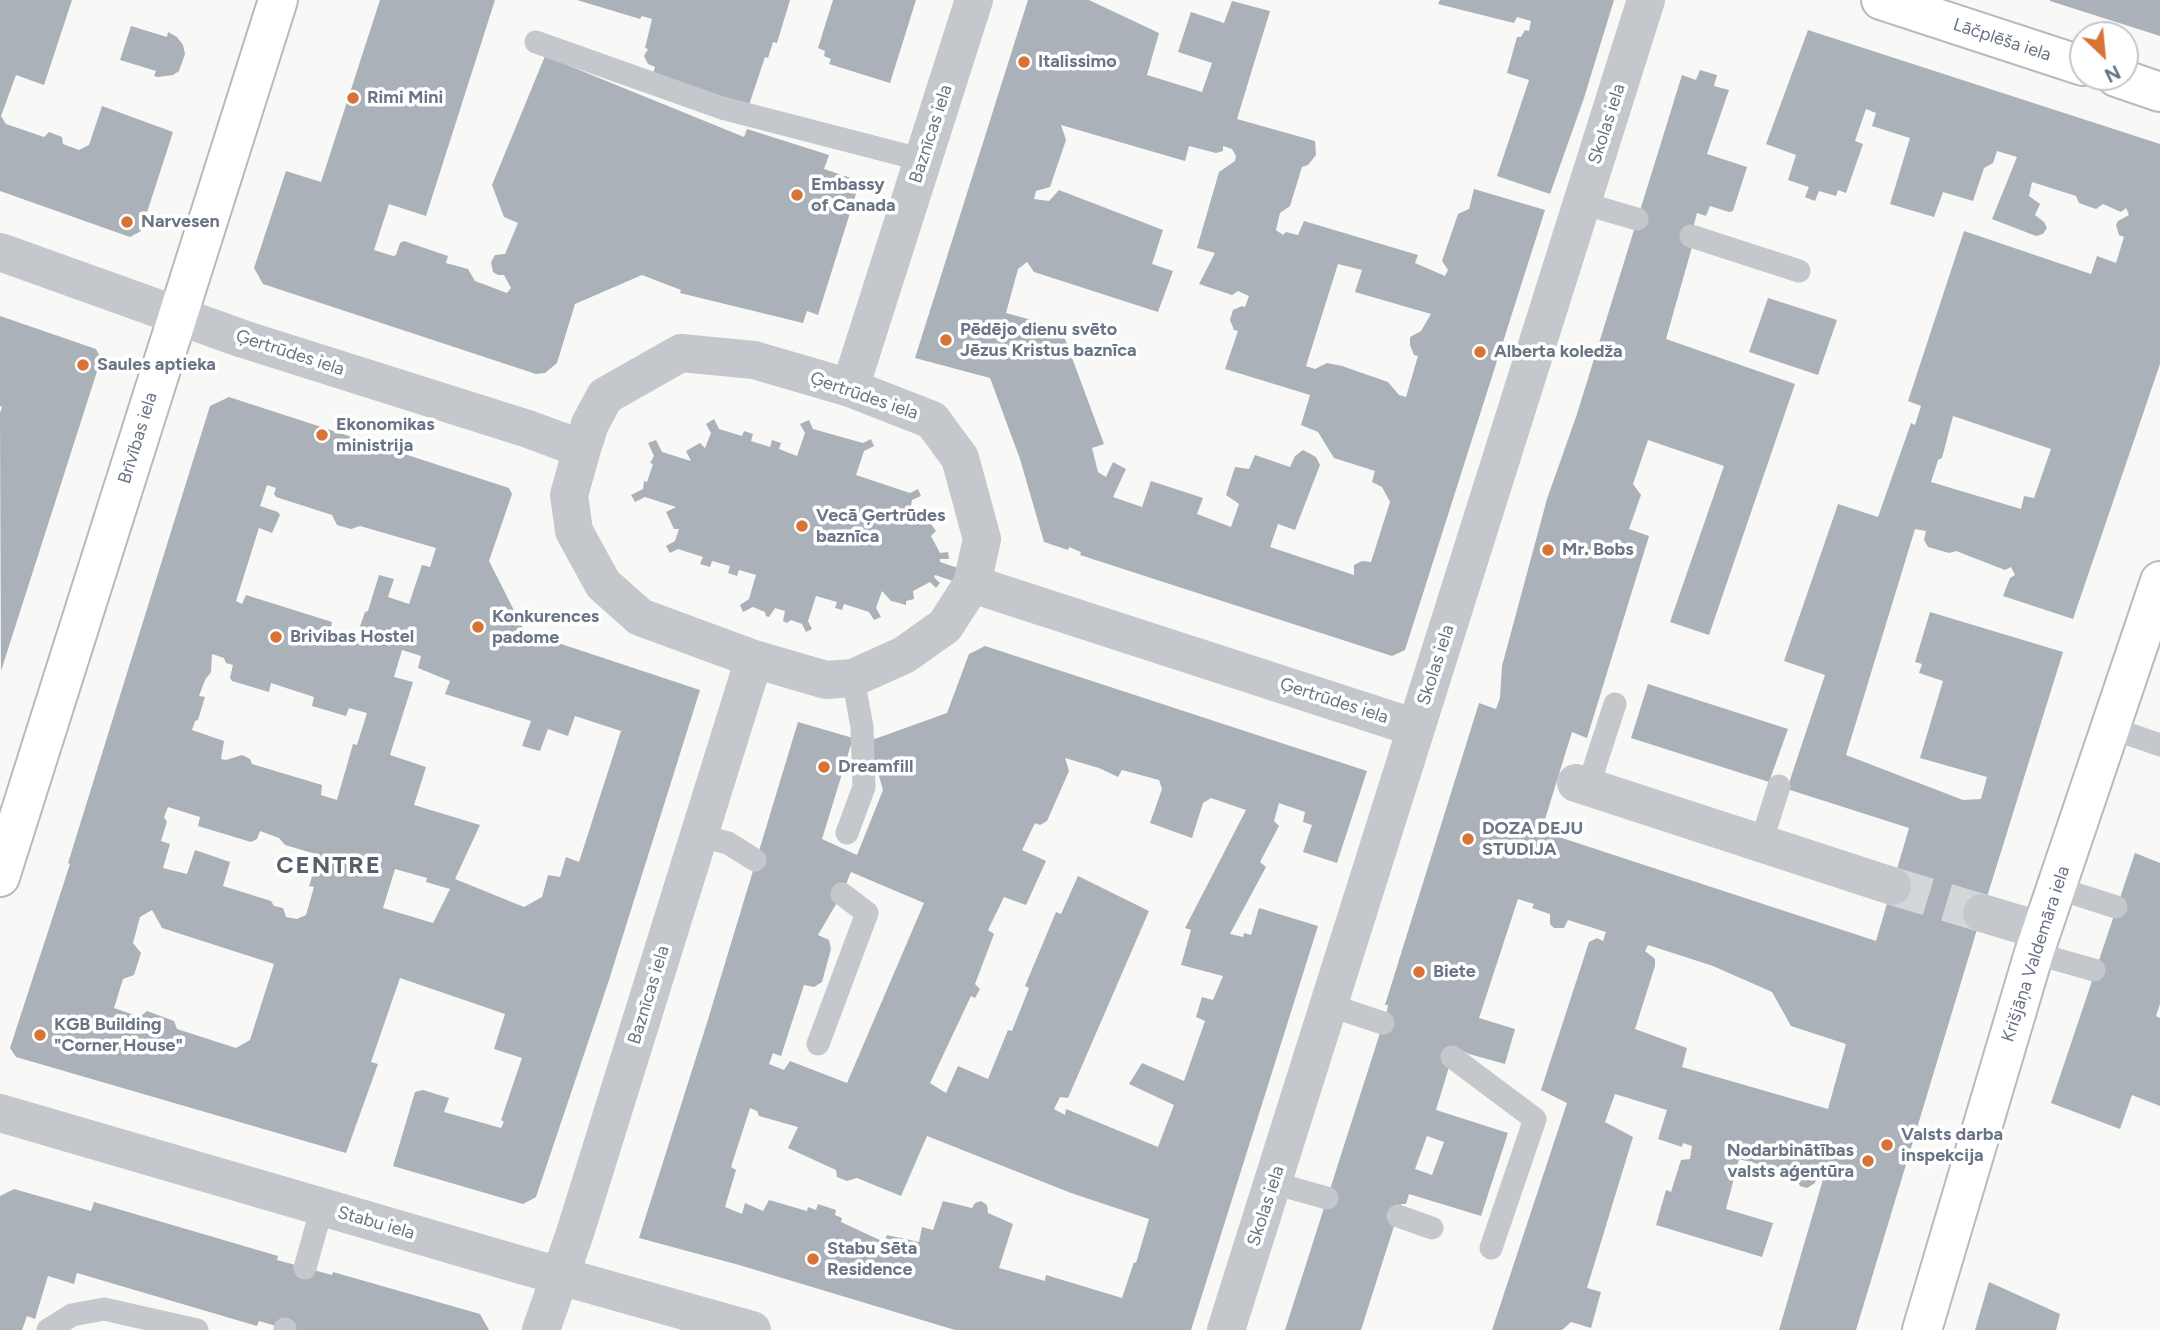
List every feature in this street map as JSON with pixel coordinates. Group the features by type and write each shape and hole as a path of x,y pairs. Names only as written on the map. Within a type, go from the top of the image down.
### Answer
{"main road":[{"name":"Brīvības iela","path":"0,877 278,0"},
{"name":"Lāčplēša iela","path":"1881,0 2069,61"},
{"path":"2139,85 2160,92"},
{"name":"Krišjāņa Valdemāra iela","path":"1922,1330 2038,942 2160,581"}],"street":[{"name":"Baznīcas iela","path":"850,388 974,0"},
{"name":"Skolas iela","path":"1227,1330 1646,0"},
{"name":"Ģertrūdes iela","path":"0,252 177,316 528,429 582,449"},
{"name":"Ģertrūdes iela","path":"681,353 754,360 850,388 932,420 960,458 982,539 972,584 945,626 904,655 853,678 826,680 754,659 640,617 603,584 574,531 569,495 590,424 605,396 681,353"},
{"name":"Ģertrūdes iela","path":"972,584 1416,728"},
{"name":"Baznīcas iela","path":"541,1330 575,1233 754,659"},
{"path":"1582,785 1892,886"},
{"path":"1982,913 2038,942"},
{"name":"Stabu iela","path":"0,1113 752,1330"}],"lane":[{"path":"536,42 722,108 923,160"},
{"path":"1581,203 1637,219"},
{"path":"1690,236 1798,271"},
{"path":"847,833 864,788 862,727 853,678"},
{"path":"1582,785 1615,704"},
{"path":"2110,728 2160,745"},
{"path":"1761,843 1779,786"},
{"path":"700,836 728,843 755,860"},
{"path":"2057,888 2116,907"},
{"path":"818,1044 867,913 842,894"},
{"path":"2038,942 2094,970"},
{"path":"1329,1005 1383,1023"},
{"path":"1452,1057 1535,1119 1491,1248"},
{"path":"1273,1183 1327,1198"},
{"path":"305,1268 322,1208"},
{"path":"1398,1216 1432,1228"},
{"path":"48,1330 72,1315 104,1309 197,1330"}],"building":[{"path":"0,0 72,0 44,85 16,75 1,116 6,124 44,137 49,132 62,137 63,144 79,150 89,145 102,106 173,132 141,231 130,237 0,191"},
{"path":"380,0 495,0 426,216 389,204 374,250 393,256 404,241 448,256 446,263 468,269 475,281 507,293 511,288 504,275 493,272 491,262 495,255 505,254 518,223 504,217 492,185 545,56 744,137 747,129 829,155 824,169 860,181 818,315 807,311 803,323 680,293 681,290 642,275 575,304 557,363 545,373 536,374 263,284 254,268 286,171 321,182"},
{"path":"577,0 790,0 777,43 773,42 768,58 765,57 749,105 653,74 655,67 648,64 644,56 648,49 645,48 652,19 642,16 640,19"},
{"path":"833,0 916,0 890,83 829,64 831,59 824,56 825,51 818,48"},
{"path":"1028,0 1089,0 1159,33 1147,75 1202,92 1212,63 1178,52 1191,12 1224,23 1232,1 1270,11 1237,119 1315,141 1316,155 1308,165 1302,167 1290,206 1280,213 1276,230 1283,235 1286,232 1298,235 1304,221 1418,255 1415,263 1445,276 1448,270 1442,261 1458,214 1469,209 1474,189 1545,210 1405,650 1392,656 1080,555 1081,552 1069,547 1068,550 1044,542 1020,459 990,378 915,358","holes":["1061,125 1185,161 1189,146 1216,153 1223,151 1223,146 1232,149 1236,156 1235,161 1219,172 1197,248 1215,253 1199,284 1232,295 1238,291 1249,296 1245,307 1233,310 1230,320 1234,330 1238,331 1225,369 1310,395 1301,425 1318,432 1334,458 1375,471 1372,482 1382,487 1390,502 1371,562 1362,561 1354,565 1354,575 1270,547 1278,524 1295,530 1320,465 1316,457 1303,450 1295,456 1290,467 1255,455 1249,469 1235,467 1226,495 1239,504 1231,527 1197,514 1203,498 1151,481 1142,507 1113,497 1126,469 1113,462 1106,477 1098,472 1092,448 1104,444 1061,328 1006,313 1018,269 1027,262 1034,272 1158,312 1173,271 1152,264 1163,230 1059,190 1049,201 1034,199 1036,191 1050,187 1066,140","1338,264 1362,270 1355,292 1431,314 1421,331 1410,337 1414,355 1418,356 1406,397 1399,395 1388,382 1342,366 1327,363 1315,369 1306,366"]},
{"path":"1440,0 1614,0 1584,98 1550,194 1497,176 1529,80 1507,73 1517,37 1521,37 1525,30 1529,31 1531,21 1517,17 1514,23 1438,4"},
{"path":"2160,0 2160,36 2139,29 2139,21 2113,21 2050,1"},
{"path":"131,26 167,37 168,32 177,37 185,54 179,71 173,75 158,77 154,76 156,71 120,60"},
{"path":"1808,30 2160,144 2160,364 2073,619 2003,596 2010,578 2015,575 2011,567 2005,570 1956,551 1949,553 1928,547 1924,540 1926,531 1915,529 1846,755 1963,800 1981,799 1987,777 1920,758 1943,681 1919,673 1922,664 1915,662 1930,612 2063,652 1856,1330 1779,1330 1824,1176 1817,1175 1815,1183 1807,1188 1800,1186 1796,1178 1771,1172 1769,1167 1739,1159 1726,1209 1773,1223 1762,1257 1656,1225 1666,1190 1671,1192 1681,1160 1690,1159 1692,1146 1683,1143 1682,1147 1658,1139 1667,1110 1615,1094 1605,1122 1633,1137 1587,1288 1601,1292 1591,1328 1571,1322 1562,1330 1492,1330 1567,1103 1541,1090 1589,942 1597,938 1603,941 1606,932 1568,920 1564,928 1554,928 1550,924 1550,914 1532,908 1534,904 1518,899 1479,1018 1515,1029 1505,1064 1469,1054 1455,1047 1436,1110 1508,1133 1481,1216 1409,1194 1406,1204 1401,1204 1361,1330 1285,1330 1387,1011 1388,1005 1385,1005 1479,703 1496,709 1500,698 1502,666 1547,499 1577,414 1682,75 1696,80 1700,70 1717,75 1714,86 1729,90 1707,154 1747,167 1733,211 1710,206 1706,216 1697,213 1691,236 1692,247 1666,339 1795,384 1709,635 1670,622 1724,466 1648,440 1633,484 1641,495 1629,529 1649,536 1587,738 1572,732 1542,829 1559,837 1876,941 1909,828 1787,789 1825,675 1784,661 1838,504 1878,517 1911,423 1915,425 1921,406 1908,401 1964,231 2091,274 2097,256 2116,263 2124,237 2119,235 2116,225 2129,215 2126,208 2121,212 2103,204 2096,209 2079,203 2076,196 2032,182 2029,196 2040,204 2035,215 2047,228 2043,234 2036,236 1992,219 2017,157 1997,151 1993,163 1984,168 1973,201 1943,192 1934,217 1890,204 1910,138 1872,126 1876,113 1866,109 1855,141 1863,144 1846,193 1838,190 1836,196 1819,191 1815,201 1805,197 1809,187 1788,180 1796,155 1766,144","holes":["1953,416 2051,449 2034,498 2024,496 2021,509 1931,482 1938,460 1942,458","1648,945 1713,966 1772,992 1791,1026 1846,1044 1828,1109 1682,1067 1687,1048 1635,1029 1655,966 1655,959 1645,951","1427,1136 1444,1142 1432,1175 1415,1169"]},
{"path":"1768,298 1837,320 1818,375 1749,352"},
{"path":"0,316 96,349 101,359 1,671 2,407"},
{"path":"229,397 509,488 512,494 489,561 525,632 700,690 609,980 536,1197 523,1204 393,1166 415,1092 423,1090 449,1098 444,1112 501,1128 504,1122 501,1120 522,1058 494,1049 505,1014 400,978 371,1062 378,1064 346,1153 16,1057 10,1048 70,864 68,863 210,406","holes":["267,485 276,488 276,497 332,515 337,525 351,529 360,526 436,548 430,567 422,565 409,604 388,597 394,579 379,575 368,611 365,612 358,632 348,638 330,633 332,622 246,595 242,604 236,601 259,528 272,533 280,515 260,506","402,650 421,656 418,668 450,681 445,694 531,721 522,746 540,751 548,729 568,736 575,716 621,731 579,862 566,857 560,877 548,875 542,897 524,907 455,879 480,825 414,805 426,767 390,755 413,682 394,677","212,654 233,665 230,678 232,681 269,692 271,683 314,697 312,706 346,716 349,708 367,713 357,745 353,744 337,800 321,795 322,785 252,764 250,759 242,755 221,759 224,741 192,730 205,697 199,696 211,672","168,807 200,817 198,826 251,842 257,839 260,831 279,838 285,845 319,855 309,886 314,887 306,915 297,919 286,917 283,908 274,906 271,901 223,886 230,862 195,850 187,874 163,868 170,844 161,841 167,822 164,817","395,869 427,878 426,882 450,889 433,923 383,908","152,910 162,928 274,964 250,1040 236,1048 177,1029 174,1021 147,1011 140,1017 114,1008 123,979 134,975 141,953 133,943 140,917"]},
{"name":"Vecā Ģertrūdes baznīca","path":"714,419 719,429 742,436 744,431 753,434 751,441 770,447 772,440 781,443 779,449 797,456 805,433 800,424 809,420 813,429 863,443 871,439 874,446 864,451 856,475 910,493 918,489 921,496 912,500 910,511 918,510 919,514 922,511 922,516 928,522 931,519 934,522 931,524 936,531 931,536 940,553 948,552 949,559 940,559 940,562 958,568 953,581 935,575 940,583 936,588 930,582 913,591 914,599 906,601 906,605 892,602 882,591 876,608 881,617 874,620 869,612 844,604 842,610 835,608 837,602 816,596 808,621 812,629 806,632 802,624 791,620 787,623 783,621 785,611 775,608 769,617 765,612 753,607 743,612 740,605 749,599 756,575 739,570 737,576 728,573 730,566 712,561 710,567 700,564 703,557 678,549 670,553 666,546 675,541 679,529 674,529 666,512 676,507 645,497 635,502 631,495 643,489 653,464 650,463 654,456 648,443 656,440 662,452 691,461 686,451 700,443 705,448 711,433 706,424"},
{"path":"985,646 1367,771 1337,863 1303,852 1312,825 1303,822 1305,812 1279,803 1274,821 1279,826 1260,862 1266,867 1230,934 1243,937 1244,933 1251,935 1259,908 1318,926 1191,1330 955,1330 639,1238 798,722 853,738 822,839 857,855 883,790 869,741 947,713 969,654","holes":["1065,758 1118,777 1122,770 1159,780 1162,789 1150,823 1192,838 1203,803 1211,798 1246,810 1185,928 1191,930 1181,965 1223,976 1213,1000 1202,997 1196,1017 1205,1021 1184,1081 1142,1063 1129,1084 1174,1105 1158,1147 1066,1109 1065,1115 1054,1109 1060,1097 1068,1098 1149,911 1078,876 1061,914 1056,912 1025,986 1029,988 1012,1031 1008,1030 988,1079 958,1066 946,1093 930,1083 971,996 975,998 980,989 975,984 994,934 988,930 1004,897 1026,905 1046,861 1022,850 1035,823 1040,825 1047,821 1069,771","851,872 924,903 847,1083 790,1061 784,1070 769,1064 773,1053 781,1056 804,985 814,987 822,982 831,949 829,940 818,935 842,894","750,1108 757,1111 759,1116 798,1127 788,1148 836,1170 837,1177 847,1181 857,1178 901,1196 927,1136 1071,1193 1149,1219 1122,1298 1046,1275 1045,1281 999,1268 1013,1224 988,1213 987,1205 981,1201 975,1203 972,1208 943,1201 933,1230 922,1227 919,1242 887,1235 884,1242 841,1222 842,1218 835,1215 836,1210 818,1204 816,1210 808,1207 807,1211 769,1200 763,1211 745,1203 742,1214 725,1207 736,1170 731,1167"]},
{"path":"1648,684 1788,729 1769,782 1631,738"},
{"path":"2135,853 2160,863 2160,1004 2156,1016 2160,1018 2160,1106 2132,1095 2120,1129 2051,1103"},
{"path":"14,1189 91,1211 94,1202 278,1256 277,1260 332,1275 333,1272 480,1314 489,1330 290,1330 259,1321 257,1326 77,1273 74,1284 48,1276 35,1319 27,1316 22,1330 0,1330 0,1196"},
{"path":"1989,1282 2060,1314 2056,1330 1975,1330"}],"tunnel":[{"path":"1892,886 1982,913"}],"place":[{"name":"Italissimo","path":"1024,62"},
{"name":"Rimi Mini","path":"353,98"},
{"name":"Embassy of Canada","path":"797,195"},
{"name":"Narvesen","path":"127,222"},
{"name":"Pēdējo dienu svēto Jēzus Kristus baznīca","path":"946,340"},
{"name":"Alberta koledža","path":"1480,352"},
{"name":"Saules aptieka","path":"83,365"},
{"name":"Ekonomikas ministrija","path":"322,435"},
{"name":"Vecā Ģertrūdes baznīca","path":"802,526"},
{"name":"Mr. Bobs","path":"1548,550"},
{"name":"Konkurences padome","path":"478,627"},
{"name":"Brivibas Hostel","path":"276,637"},
{"name":"Dreamfill","path":"824,767"},
{"name":"DOZA DEJU STUDIJA","path":"1468,839"},
{"name":"Biete","path":"1419,972"},
{"name":"KGB Building \"Corner House\"","path":"40,1035"},
{"name":"Valsts darba inspekcija","path":"1887,1145"},
{"name":"Nodarbinātības valsts aģentūra","path":"1868,1161"},
{"name":"Stabu Sēta Residence","path":"813,1259"}],"district":[{"name":"CENTRE","path":"329,866"}]}
